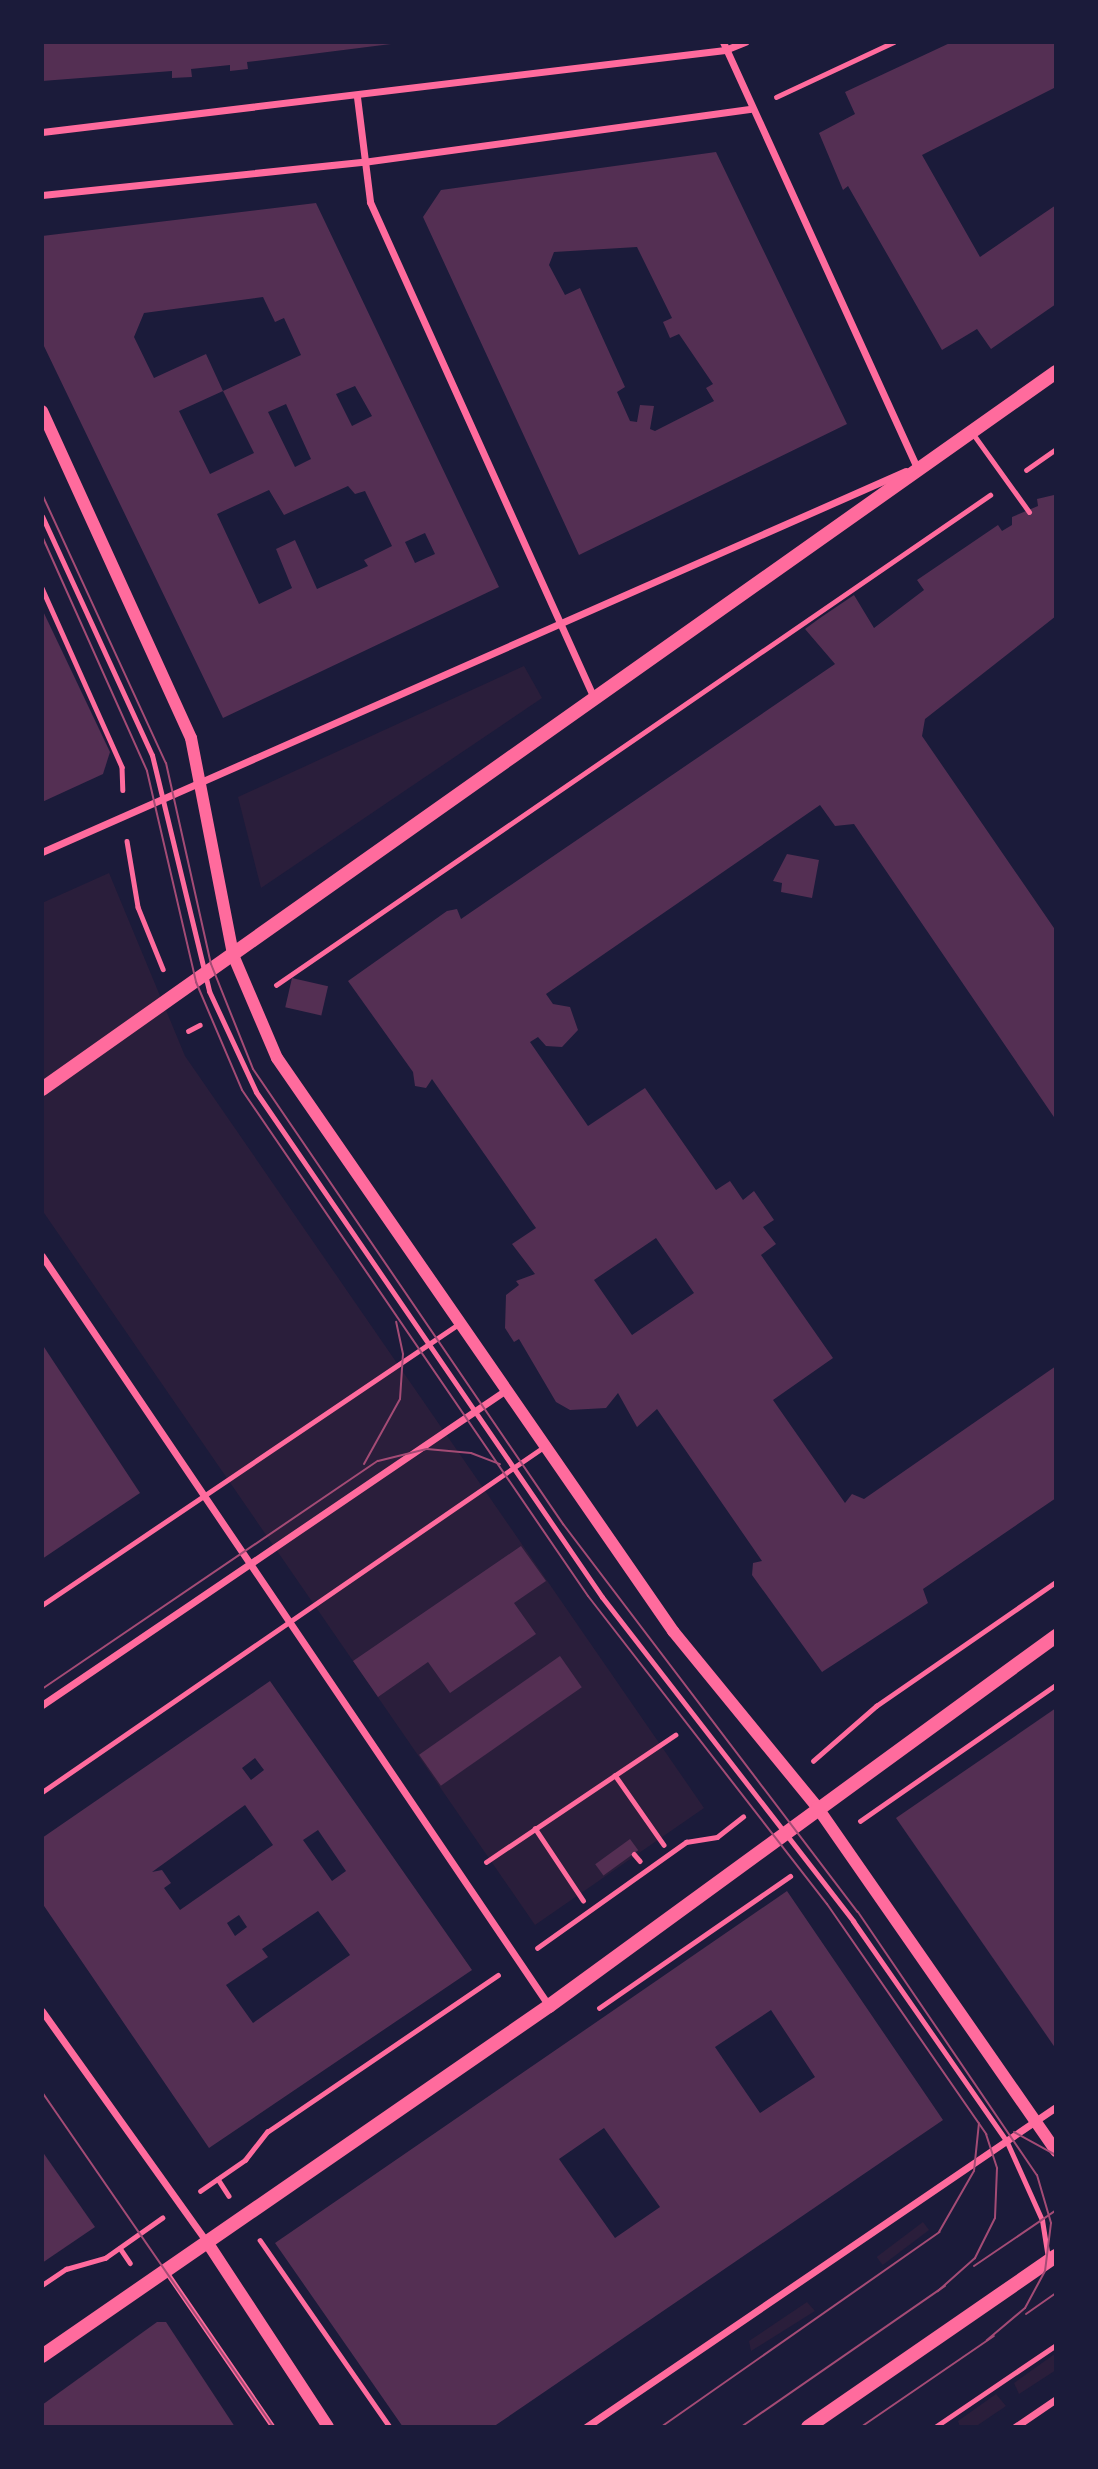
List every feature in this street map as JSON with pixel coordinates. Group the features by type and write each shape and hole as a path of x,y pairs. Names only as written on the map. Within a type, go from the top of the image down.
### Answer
{"main road":[{"path":"42,1089 597,702 921,465 1056,372"},
{"path":"42,2356 209,2245 549,2006 817,1807 1056,1636"},
{"path":"808,2427 1052,2258"}],"street":[{"path":"42,132 357,97 745,42"},
{"path":"42,852 559,620 921,465 749,109 724,46"},
{"path":"357,97 370,202 597,702"},
{"path":"42,195 363,162 749,109"},
{"path":"42,411 191,738 233,955 277,1059 673,1631 817,1807 1056,2151"},
{"path":"42,1256 549,2006"},
{"path":"42,1705 247,1562 506,1390"},
{"path":"42,2011 209,2245 328,2427"},
{"path":"586,2427 1056,2107"},
{"path":"1015,2427 1056,2399"}],"lane":[{"path":"972,431 1029,512"},
{"path":"42,516 131,702 164,796 217,1017 256,1092 602,1597 785,1832 1006,2140 1042,2220 1052,2258"},
{"path":"42,1605 460,1323"},
{"path":"42,1791 545,1446"},
{"path":"167,2273 273,2427"}],"path":[{"path":"749,109 894,42"},
{"path":"274,986 1056,449"},
{"path":"792,1777 876,1706 1056,1581"},
{"path":"839,1838 1056,1685"},
{"path":"486,1862 675,1735"},
{"path":"615,1775 664,1845"},
{"path":"42,2285 66,2269 105,2258 245,2160 267,2132 519,1961 686,1842 717,1837 761,1803"},
{"path":"535,1828 583,1900"},
{"path":"634,1854 640,1861"},
{"path":"218,2179 390,2427"},
{"path":"935,2427 1056,2345"}],"shaded area":[{"path":"524,666 542,698 261,888 238,797"},
{"path":"109,873 185,1056 704,1808 535,1925 42,1210 42,903"},
{"path":"923,2222 929,2230 883,2265 877,2257"},
{"path":"807,2302 815,2311 751,2351 749,2341"},
{"path":"1056,2353 1056,2370 1019,2394 1014,2383"},
{"path":"996,2394 1006,2406 975,2427 960,2427 958,2421"}],"building":[{"path":"42,42 391,44 247,62 248,69 230,71 230,65 191,69 192,77 172,78 172,71 42,81"},
{"path":"952,42 1056,42 1056,87 922,155 980,257 1056,205 1056,304 991,349 977,329 942,350 848,186 843,190 819,133 855,114 845,92"},
{"path":"716,152 847,424 579,555 423,217 441,190","holes":["637,247 672,318 663,322 670,338 679,334 713,384 706,388 714,401 655,431 650,429 654,406 640,405 637,422 630,421 617,392 625,387 580,288 565,295 549,265 554,252"]},
{"path":"316,203 499,587 223,718 42,342 42,236","holes":["263,297 275,322 284,318 301,355 223,391 206,354 154,378 134,337 144,313","355,386 372,416 352,426 336,394","223,391 254,453 210,474 179,411","286,404 311,459 295,467 268,412","348,486 355,494 365,491 392,546 364,560 368,566 317,589 295,540 276,549 292,588 259,604 217,514 269,490 284,515","425,533 435,554 415,563 405,542"]},
{"path":"1056,486 1056,616 925,719 922,736 1056,931 1056,1120 854,824 835,826 820,805 546,994 553,1004 570,1007 578,1030 562,1047 546,1046 538,1037 530,1042 588,1126 645,1088 716,1190 730,1181 743,1200 754,1191 774,1220 763,1227 776,1244 761,1255 833,1358 773,1400 845,1503 852,1494 864,1499 1056,1366 1056,1498 923,1589 928,1603 822,1672 752,1575 753,1563 762,1561 657,1409 637,1427 618,1393 606,1408 570,1410 556,1402 519,1339 514,1342 505,1328 506,1295 519,1285 516,1281 535,1274 512,1244 536,1228 432,1079 426,1088 415,1086 413,1072 348,981 447,911 457,909 461,919 835,664 805,629 820,618 854,595 874,628 924,590 917,580 998,525 1002,531 1012,525 1012,517 1038,506 1037,499 1054,495","holes":["656,1238 694,1293 632,1335 594,1280"]},
{"path":"42,609 110,752 103,774 42,802"},
{"path":"787,854 819,860 812,898 781,892 782,883 773,881"},
{"path":"292,978 328,986 321,1016 285,1007"},
{"path":"42,1344 140,1493 42,1559"},
{"path":"521,1546 546,1581 514,1603 536,1634 450,1693 428,1662 378,1697 353,1661"},
{"path":"560,1656 582,1687 441,1786 419,1755"},
{"path":"270,1681 472,1970 209,2148 42,1903 42,1838","holes":["255,1758 264,1770 251,1780 242,1768","245,1805 273,1845 180,1910 164,1888 171,1883 162,1870 152,1872","318,1830 346,1871 332,1881 303,1840","318,1911 350,1955 253,2023 226,1985 268,1957 262,1949","239,1915 247,1927 235,1936 227,1923"]},
{"path":"1056,1708 1056,2049 896,1818"},
{"path":"630,1839 638,1850 603,1876 595,1864"},
{"path":"787,1891 943,2120 493,2427 403,2427 275,2243","holes":["771,2010 815,2077 760,2113 715,2047","604,2128 660,2207 615,2238 559,2159"]},
{"path":"42,2151 95,2227 42,2263"},
{"path":"157,2322 166,2322 235,2427 42,2427 42,2405"}],"tram line":[{"path":"42,494 166,763 211,964 253,1069 563,1524 858,1912 1037,2175 1051,2223 1045,2271 1025,2308 987,2340"},
{"path":"42,536 147,771 196,982 242,1090 588,1596 827,1904 986,2134 997,2168 995,2218 975,2258 938,2291"},
{"path":"364,1464 400,1399 403,1354 396,1322"},
{"path":"42,1689 378,1461 427,1449 471,1453 500,1464"},
{"path":"42,2092 273,2427"},
{"path":"661,2427 939,2232 974,2171 979,2123"},
{"path":"1014,2132 1056,2155"},
{"path":"974,2266 1055,2211"},
{"path":"741,2427 945,2286"},
{"path":"1026,2314 1056,2293"},
{"path":"861,2427 994,2336"}]}
